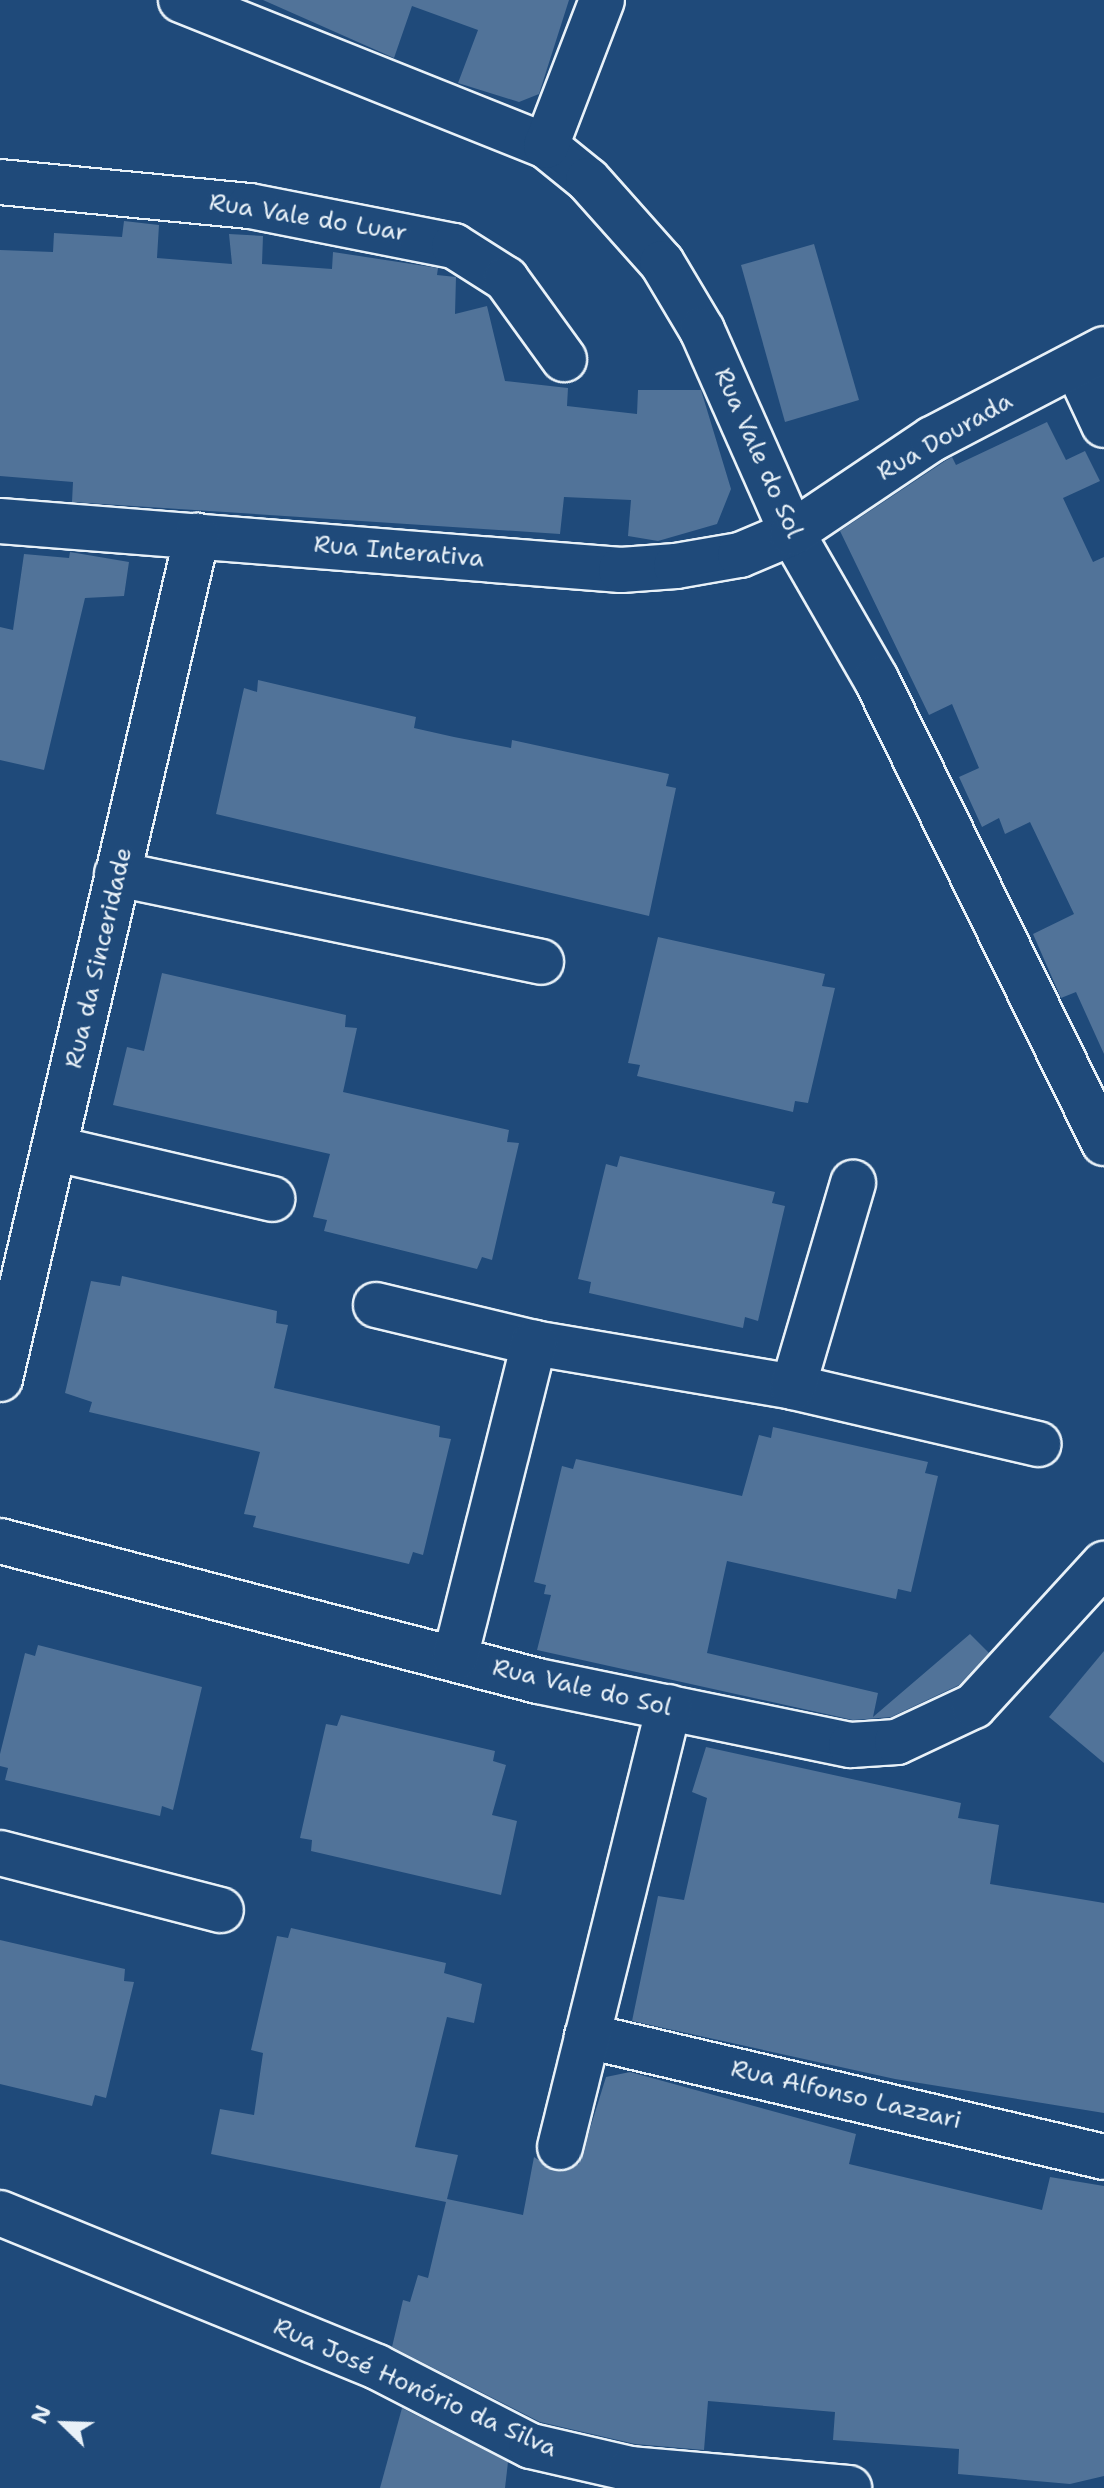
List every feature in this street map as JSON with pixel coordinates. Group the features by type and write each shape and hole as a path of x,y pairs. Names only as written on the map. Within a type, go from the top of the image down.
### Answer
{"street":[{"name":"Rua Vale do Sol","path":"181,0 546,146 588,180 662,263 739,408 792,533 876,679 1104,1143"},
{"path":"546,146 602,0"},
{"name":"Rua Vale do Luar","path":"0,182 250,206 454,246 506,279 564,359"},
{"path":"1090,357 1104,425"},
{"name":"Rua Dourada","path":"792,533 932,439 1090,357"},
{"name":"Rua Interativa","path":"0,521 621,570 740,555 792,533"},
{"name":"Rua da Sinceridade","path":"0,1379 15,1232 56,1149 197,536"},
{"path":"117,874 541,962"},
{"path":"56,1149 272,1199"},
{"path":"793,1387 853,1183"},
{"path":"376,1305 534,1343 793,1387 1038,1444"},
{"path":"455,1658 534,1343"},
{"name":"Rua Vale do Sol","path":"0,1541 455,1658 796,1738 851,1745 897,1742 931,1731 974,1706 1017,1665 1104,1564"},
{"path":"560,2147 669,1707"},
{"path":"0,1853 221,1910"},
{"name":"Rua Alfonso Lazzari","path":"587,2036 1104,2157"},
{"name":"Rua José Honório da Silva","path":"0,2213 377,2367 443,2405 564,2456 631,2469 849,2488"}],"building":[{"path":"263,0 569,0 539,94 519,102 458,83 478,30 412,6 394,58"},
{"path":"124,221 159,225 157,258 232,264 229,234 263,236 262,264 332,269 333,252 438,268 437,275 456,277 455,314 487,306 505,381 568,388 567,406 637,414 638,390 701,390 731,489 717,524 658,541 628,536 631,500 564,497 560,534 72,502 73,482 0,476 0,250 53,252 54,233 122,237"},
{"path":"814,244 859,400 785,422 741,265"},
{"path":"1047,422 1066,460 1085,451 1100,481 1063,498 1093,562 1104,557 1104,1054 1076,992 1061,998 1033,934 1074,914 1030,822 1005,834 999,818 982,827 959,777 979,768 952,704 929,715 840,531 952,457 956,465"},
{"path":"70,552 129,562 124,596 85,598 44,770 0,760 0,627 13,630 24,554 69,558"},
{"path":"258,680 416,717 414,728 511,748 512,740 669,774 666,786 676,788 649,916 216,814 244,688 257,692"},
{"path":"658,937 825,974 822,986 835,988 808,1103 795,1101 793,1112 637,1076 640,1065 628,1063"},
{"path":"162,973 346,1015 345,1027 357,1028 343,1092 509,1130 507,1142 519,1143 492,1260 482,1257 477,1269 324,1231 327,1220 313,1217 330,1154 113,1105 127,1047 144,1051"},
{"path":"620,1156 775,1192 772,1203 785,1206 758,1321 745,1317 743,1328 589,1293 591,1282 578,1279 606,1164 617,1167"},
{"path":"122,1276 277,1311 276,1323 288,1325 274,1388 440,1426 439,1437 451,1439 423,1555 413,1552 409,1564 253,1527 256,1516 244,1514 260,1452 89,1412 92,1402 65,1393 91,1281 120,1286"},
{"path":"773,1427 928,1462 925,1473 938,1476 911,1592 898,1589 896,1599 727,1561 707,1653 878,1693 873,1717 970,1634 989,1653 959,1685 891,1717 853,1720 537,1650 551,1595 544,1594 546,1585 534,1582 562,1466 573,1469 576,1459 742,1496 759,1435 771,1438"},
{"path":"38,1645 202,1687 173,1810 162,1806 160,1816 5,1780 8,1768 0,1766 0,1754 25,1653 35,1656"},
{"path":"1104,1651 1104,1763 1049,1717"},
{"path":"341,1715 495,1751 493,1761 506,1765 492,1815 517,1821 501,1895 311,1851 312,1840 300,1838 326,1724 337,1726"},
{"path":"706,1747 961,1803 958,1818 999,1825 990,1884 1104,1903 1104,2113 895,2079 632,2021 658,1896 684,1900 707,1798 692,1792"},
{"path":"291,1928 446,1963 444,1973 482,1984 474,2023 447,2017 415,2147 458,2155 447,2199 523,2215 534,2157 555,2171 579,2164 606,2077 630,2072 856,2134 849,2164 1042,2210 1050,2177 1104,2186 1104,2476 1070,2484 958,2474 959,2449 833,2440 835,2412 708,2401 704,2450 635,2444 540,2422 392,2347 403,2300 410,2302 418,2275 428,2278 446,2202 211,2154 220,2109 254,2115 263,2053 251,2050 277,1936 288,1938"},
{"path":"0,1940 125,1969 124,1981 134,1982 106,2098 95,2095 92,2106 0,2084"},
{"path":"402,2408 508,2462 505,2488 380,2488"}]}
